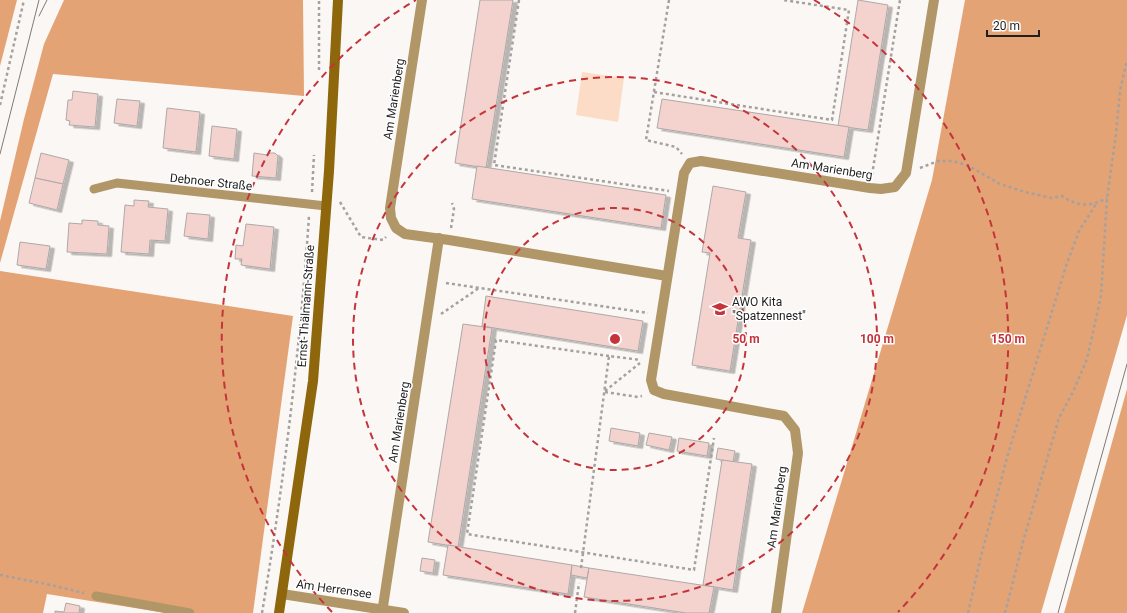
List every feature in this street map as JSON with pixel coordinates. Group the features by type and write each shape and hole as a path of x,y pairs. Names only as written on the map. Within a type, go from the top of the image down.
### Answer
{"main road":[{"name":"Ernst-Thälmann-Straße","path":"279,613 313,381 327,195 338,0"}],"street":[{"name":"Am Marienberg","path":"396,228 391,218 390,208 422,0"},
{"path":"906,173 934,0"},
{"name":"Am Marienberg","path":"690,163 701,161 881,189 895,187 906,173"},
{"path":"654,390 651,380 680,193 684,173 690,163"},
{"path":"396,228 405,234 444,239 667,276"},
{"name":"Am Marienberg","path":"382,611 433,281 444,239"},
{"name":"Am Marienberg","path":"654,390 664,394 784,416 795,430 798,452 776,613"},
{"name":"Am Herrensee","path":"282,594 382,611 404,613"}],"lane":[{"name":"Debnoer Straße","path":"94,189 117,184 326,206"},
{"path":"96,596 190,613"}],"path":[{"path":"0,105 24,0"},
{"path":"319,0 319,72"},
{"path":"519,0 494,165 680,193"},
{"path":"669,0 646,140 676,147 690,163"},
{"path":"654,92 832,120 849,10 783,0"},
{"path":"870,188 900,0"},
{"path":"1005,613 1024,538 1059,418 1073,392 1087,359 1100,296 1106,198 1116,134 1120,91 1127,60"},
{"path":"315,148 312,193 336,196 361,237 383,240 396,228"},
{"path":"906,173 938,161 952,161 969,166 1000,184 1025,192 1051,198 1062,196 1071,202 1083,205 1096,204 1106,198"},
{"path":"444,239 454,209 452,203"},
{"path":"968,613 981,556 1008,454 1066,266 1079,231 1096,204"},
{"path":"262,613 270,562 303,305 310,205"},
{"path":"433,281 661,315"},
{"path":"438,317 479,288"},
{"path":"605,392 644,360 496,340 467,534 694,570 714,438"},
{"path":"581,568 609,356"},
{"path":"605,392 638,397 654,390"},
{"path":"0,575 96,596"},
{"path":"575,613 579,583"}],"shaded area":[{"path":"0,0 17,0 0,66"},
{"path":"64,0 303,0 304,96 53,74 0,263 0,221 24,119 44,44"},
{"path":"965,0 1127,0 1127,315 1041,613 802,613 932,180"},
{"path":"582,72 624,78 618,122 576,115"},
{"path":"0,271 293,316 253,613 166,613 47,594 43,613 0,613"},
{"path":"1127,389 1127,613 1064,613"}],"building":[{"path":"480,0 513,0 486,168 455,163"},
{"path":"858,0 888,5 868,130 838,126"},
{"path":"73,91 98,94 95,127 69,125 70,121 66,120 68,100 72,100"},
{"path":"117,99 140,101 137,126 114,123"},
{"path":"662,99 849,127 844,157 657,128"},
{"path":"167,108 200,112 196,152 163,148"},
{"path":"212,126 237,129 234,159 209,156"},
{"path":"41,153 69,160 63,184 35,178"},
{"path":"254,153 267,155 270,153 275,153 278,156 276,178 252,176"},
{"path":"477,166 666,195 661,228 472,199"},
{"path":"35,178 63,184 57,210 29,203"},
{"name":"AWO Kita \"Spatzennest\"","path":"713,186 746,192 738,238 751,240 730,371 692,365 710,253 702,252"},
{"path":"134,200 149,201 148,207 168,209 165,241 150,240 149,254 121,252 125,205 134,206"},
{"path":"187,213 210,215 208,239 184,236"},
{"path":"82,220 98,221 98,225 109,226 107,254 67,252 69,223 82,224"},
{"path":"246,224 274,227 270,269 241,265 242,259 235,259 236,245 243,246"},
{"path":"20,242 50,246 46,269 17,265"},
{"path":"486,296 643,321 638,351 482,326"},
{"path":"463,324 492,328 458,547 428,542"},
{"path":"611,428 640,433 638,446 609,441"},
{"path":"649,433 672,437 669,450 646,445"},
{"path":"679,438 709,443 707,456 677,451"},
{"path":"718,448 735,451 733,462 716,459"},
{"path":"722,460 752,464 733,590 703,585"},
{"path":"448,545 572,565 568,594 443,575"},
{"path":"422,558 435,560 433,573 420,571"},
{"path":"572,565 589,568 587,578 571,575"},
{"path":"589,568 714,587 709,613 686,613 584,597"},
{"path":"66,603 80,606 79,613 55,613 55,611 64,612"}],"tram line":[{"path":"0,154 39,0"},
{"path":"39,16 47,0"},
{"path":"1058,613 1127,364"}],"place":[{"name":"AWO Kita \"Spatzennest\"","path":"720,309"}]}
